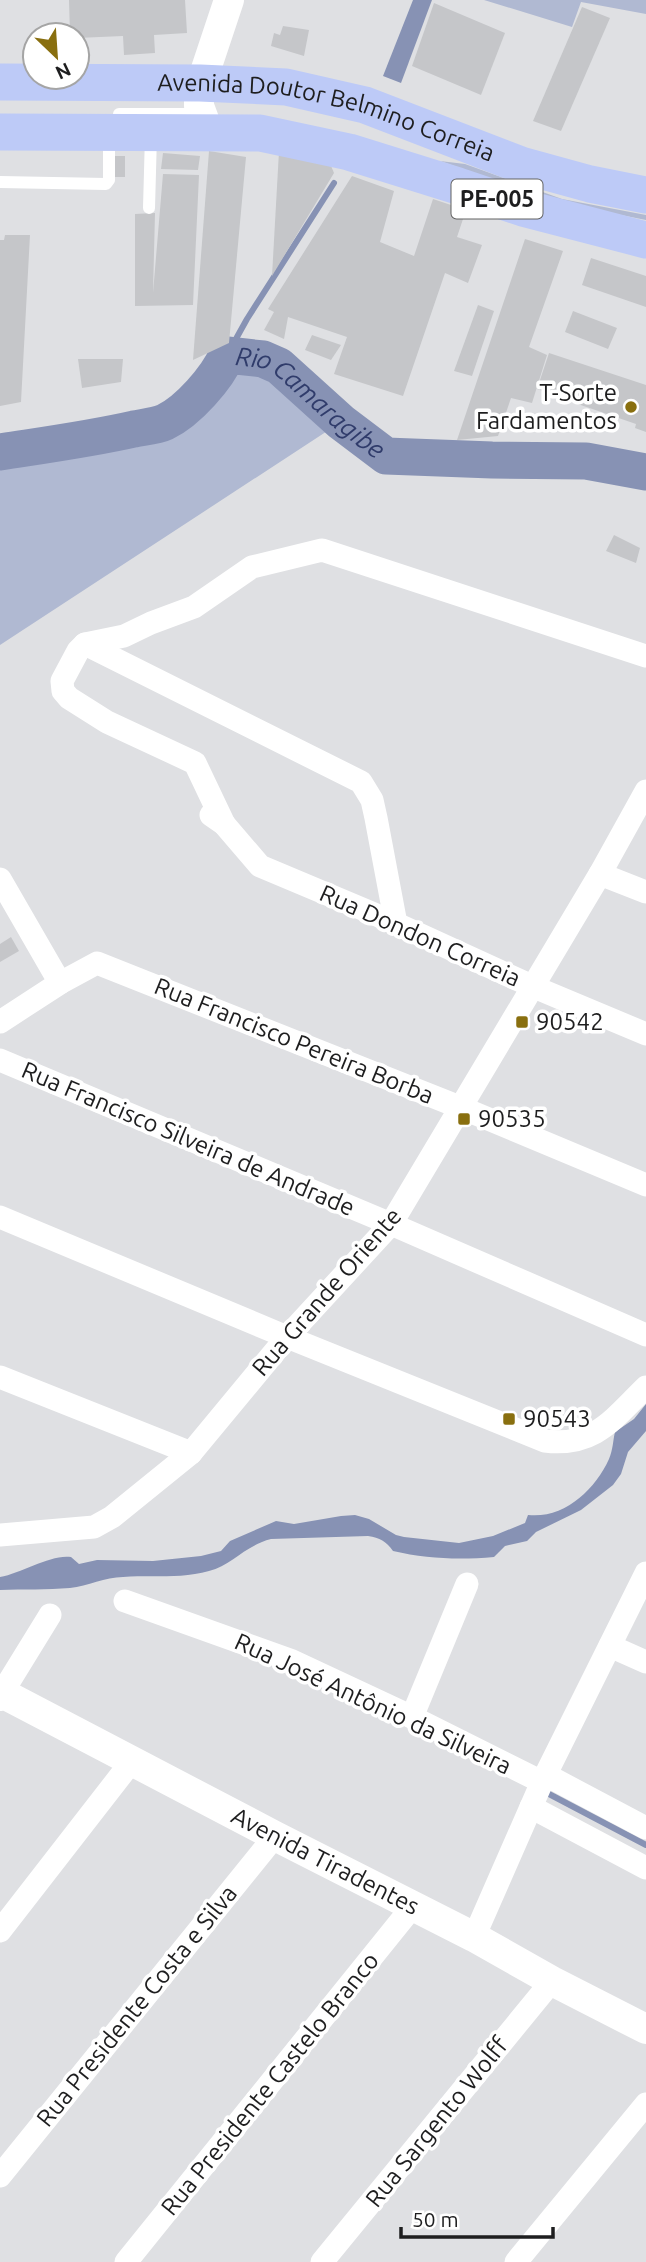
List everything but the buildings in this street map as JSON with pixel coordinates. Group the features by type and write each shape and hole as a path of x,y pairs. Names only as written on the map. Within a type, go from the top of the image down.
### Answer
{"main road":[{"name":"Avenida Doutor Belmino Correia","path":"0,82 206,107 260,133 349,152 523,208 646,240"},
{"name":"Avenida Doutor Belmino Correia","path":"0,132 107,124 151,133 206,107 286,87 365,105 520,165 590,184 646,195"}],"street":[{"path":"206,107 229,0"},
{"path":"85,644 124,636 194,607 252,567 322,550 646,656"},
{"path":"85,644 360,782 372,800 396,924"},
{"name":"Rua Dondon Correia","path":"85,644 78,651 62,681 63,691 69,698 107,722 195,763 217,820 260,866 646,1034"},
{"name":"Rua Grande Oriente","path":"0,1535 94,1527 112,1517 191,1453 287,1337 391,1224 534,987 646,790"},
{"path":"600,874 646,892"},
{"path":"0,879 60,983 0,1022"},
{"name":"Rua Francisco Pereira Borba","path":"60,983 97,963 462,1108 646,1185"},
{"name":"Rua Francisco Silveira de Andrade","path":"0,1060 391,1224 646,1335"},
{"path":"0,1216 287,1337 545,1441 578,1441 597,1432 646,1387"},
{"path":"0,1377 191,1453"},
{"path":"474,1937 544,1779 646,1573"},
{"path":"412,1717 467,1584"},
{"name":"Rua José Antônio da Silveira","path":"125,1601 290,1660 646,1828"},
{"path":"1,1695 50,1615"},
{"path":"610,1646 646,1662"},
{"name":"Avenida Tiradentes","path":"1,1695 474,1937 646,2029"},
{"path":"0,1931 132,1761"},
{"path":"531,1807 646,1868"},
{"name":"Rua Presidente Costa e Silva","path":"0,2176 275,1836"},
{"name":"Rua Presidente Castelo Branco","path":"126,2262 413,1906"},
{"name":"Rua Sargento Wolff","path":"322,2262 552,1981"},
{"path":"516,2262 646,2104"}],"lane":[{"path":"0,92 206,107"},
{"path":"0,182 107,183 107,124 206,107 298,97 448,144 533,178 602,197 646,205"},
{"path":"254,120 278,123"},
{"path":"149,208 151,133"},
{"path":"388,150 527,201 646,229"}],"shaded area":[{"path":"413,0 432,0 401,83 383,76"},
{"path":"484,0 646,0 646,14 581,2 572,27"},
{"path":"440,161 465,164 562,199 646,215 646,220 561,203"},
{"path":"227,355 263,359 279,366 341,422 0,645 0,452 101,436 165,422 201,393"},
{"path":"646,1404 646,1431 628,1452 621,1474 613,1485 581,1510 536,1532 527,1541 505,1546 494,1557 444,1558 406,1554 393,1551 382,1540 368,1536 271,1539 253,1546 217,1568 198,1573 116,1577 70,1588 0,1590 0,1577 55,1558 71,1557 79,1564 97,1560 153,1561 201,1556 221,1551 230,1541 276,1521 294,1524 355,1515 404,1537 459,1543 493,1536 525,1523 528,1515 554,1512 577,1500 603,1470 610,1456 615,1432 634,1419"}],"waterway":[{"path":"227,355 334,183"},
{"name":"Rio Camaragibe","path":"0,452 101,436 165,422 201,393 227,355 263,359 279,366 341,422 386,456 586,461 646,472"},
{"path":"549,1794 646,1845"}],"place":[{"name":"T-Sorte Fardamentos","path":"631,407"},
{"name":"90542","path":"522,1022"},
{"name":"90535","path":"464,1119"},
{"name":"90543","path":"509,1419"}]}
